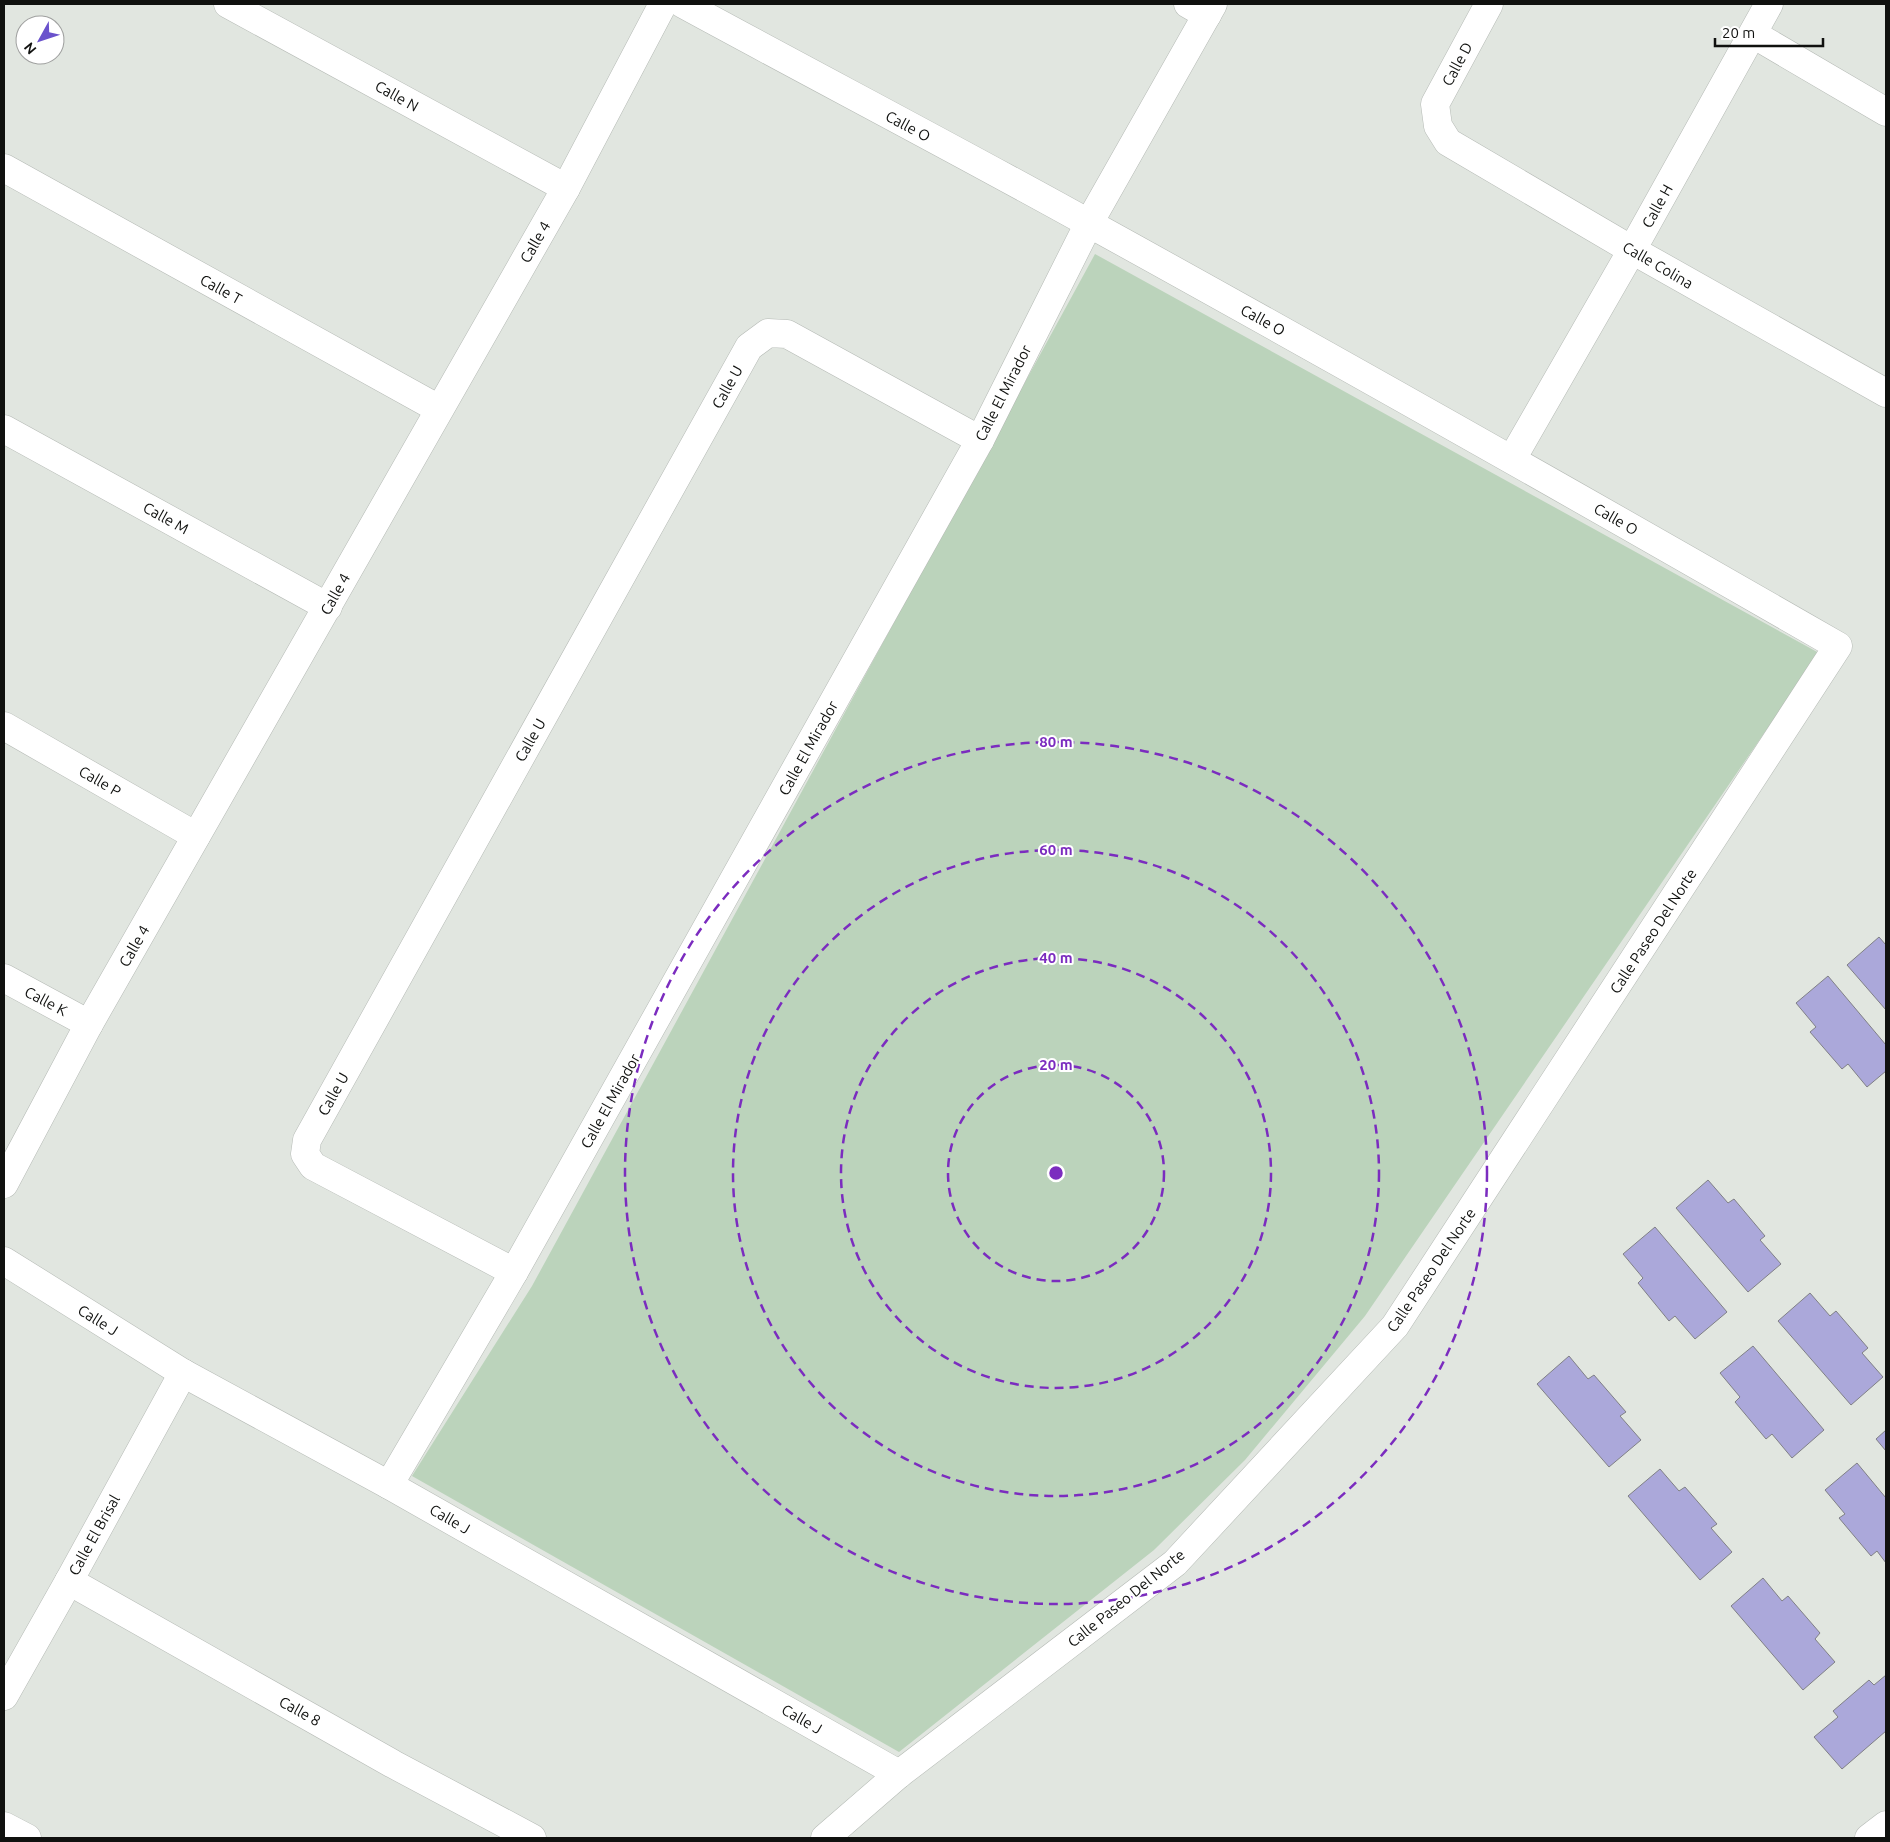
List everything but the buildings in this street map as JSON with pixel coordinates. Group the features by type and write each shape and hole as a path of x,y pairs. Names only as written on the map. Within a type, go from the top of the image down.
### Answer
{"street":[{"name":"Calle N","path":"228,4 566,188"},
{"name":"Calle 4","path":"4,1184 89,1024 566,188 663,4"},
{"name":"Calle O","path":"683,4 828,84 1089,223 1512,459 1838,646"},
{"name":"Calle D","path":"1438,126 1435,104 1489,4"},
{"name":"Calle H","path":"1512,459 1632,250 1769,4"},
{"name":"Calle El Mirador","path":"389,1485 514,1272 980,440 1089,223 1203,8"},
{"path":"1753,34 1886,112"},
{"name":"Calle Colina","path":"1438,126 1448,142 1632,250 1886,393"},
{"name":"Calle T","path":"4,168 439,409"},
{"name":"Calle U","path":"514,1272 313,1166 305,1154 307,1140 744,355 749,347 768,333 787,334 980,440"},
{"name":"Calle M","path":"4,429 328,607"},
{"name":"Calle Paseo Del Norte","path":"825,1838 899,1774 1175,1563 1395,1326 1838,646"},
{"name":"Calle P","path":"4,726 196,836"},
{"name":"Calle K","path":"4,978 89,1024"},
{"name":"Calle J","path":"4,1261 183,1373 389,1485 899,1774"},
{"name":"Calle El Brisal","path":"4,1696 183,1373"},
{"name":"Calle 8","path":"69,1581 393,1764 532,1838"},
{"path":"1869,1838 1886,1825"},
{"path":"4,1826 27,1838"}],"green space":[{"path":"1095,254 1819,653 1365,1316 1245,1460 1154,1550 899,1752 412,1476 532,1286"}]}
